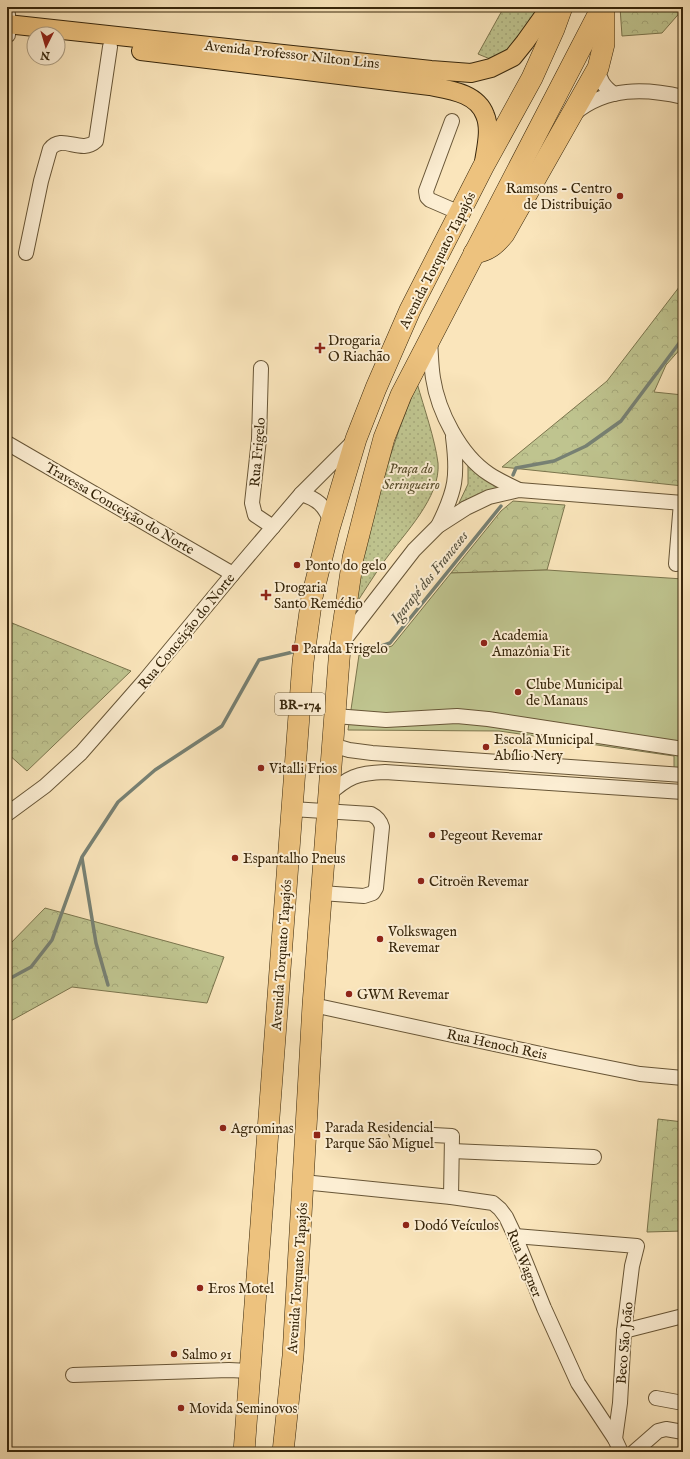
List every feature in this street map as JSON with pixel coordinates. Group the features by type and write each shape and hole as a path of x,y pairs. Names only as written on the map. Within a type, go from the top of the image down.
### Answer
{"highway":[{"name":"Avenida Torquato Tapajós","path":"244,1452 303,662 312,597 331,522 356,439 376,388 410,310 483,167 532,78 562,7"},
{"name":"Avenida Torquato Tapajós","path":"283,1452 292,1356 313,1005 327,803 340,647 354,558 384,438 401,396 578,52 603,7"},
{"path":"474,253 483,252 491,248 504,234 598,68 604,44 603,7"}],"main road":[{"name":"Avenida Professor Nilton Lins","path":"8,26 471,73 491,68 513,57 550,7"},
{"name":"Avenida Torquato Tapajós","path":"578,52 590,7"},
{"name":"Avenida Professor Nilton Lins","path":"8,26 26,34"},
{"name":"Avenida Professor Nilton Lins","path":"66,42 430,86 453,91 467,96 479,105 486,116 487,132 483,167"}],"street":[{"path":"26,253 41,181 50,149 53,145 60,143 85,147 96,141 110,47"},
{"path":"598,68 599,77 602,84 614,94"},
{"path":"569,118 589,104 614,94 630,90 648,90 683,97"},
{"path":"452,121 426,191 427,197 430,200 460,213"},
{"path":"430,339 433,379 442,410 453,432 468,456 488,474 518,490"},
{"name":"Rua Frigelo","path":"262,368 259,439 252,503 255,515 273,526"},
{"path":"438,526 454,490 456,472 453,432"},
{"name":"Rua Conceição do Norte","path":"7,814 45,786 82,753 145,680 273,526 301,494 356,439"},
{"name":"Travessa Conceição do Norte","path":"7,443 226,570 232,575"},
{"path":"340,647 414,550 438,526 466,508 489,497 518,490 682,502 676,564"},
{"path":"301,494 316,500 324,506 331,522"},
{"path":"335,716 386,720 456,716 488,719 683,749"},
{"path":"332,745 348,750 372,753 683,775"},
{"path":"462,759 462,777"},
{"path":"599,786 600,769"},
{"path":"327,803 342,782 370,772 683,792"},
{"path":"292,809 327,803 370,814 377,817 381,822 382,827 376,888 373,893 364,896 321,893"},
{"name":"Rua Henoch Reis","path":"313,1005 640,1074 683,1078"},
{"path":"396,1133 452,1136 451,1197"},
{"path":"452,1151 594,1157"},
{"name":"Rua Wagner","path":"303,1182 451,1197 493,1203 506,1217 515,1236 544,1308 578,1383 618,1446"},
{"name":"Beco São João","path":"515,1236 637,1246 632,1266 624,1331 618,1446"},
{"path":"624,1331 683,1316"},
{"path":"73,1375 229,1370 250,1372"},
{"path":"656,1398 683,1403"},
{"path":"635,1451 658,1431 666,1429 683,1432"}],"green space":[{"path":"504,7 538,7 524,34 510,50 495,61 478,54"},
{"path":"620,7 683,7 683,9 662,33 622,36"},
{"path":"683,282 683,346 666,365 654,392 683,395 683,486 502,467 607,381"},
{"name":"Praça do Seringueiro","path":"417,383 429,423 438,463 434,489 420,514 381,566 353,608 363,553 385,472"},
{"name":"Praça do Seringueiro","path":"468,466 502,488 480,494 459,503 468,484"},
{"path":"513,501 565,505 547,570 451,573 501,511"},
{"name":"Clube Municipal de Manaus","path":"547,570 683,579 683,769 674,768 674,756 499,731 348,730 359,655 392,646 451,573"},
{"path":"7,621 131,671 27,771 7,753"},
{"path":"45,908 224,957 207,1003 72,987 7,1023 7,947"},
{"path":"658,1119 683,1122 683,1231 647,1232"}],"waterway":[{"name":"Igarapé dos Franceses","path":"513,475 516,468 554,461 586,446 621,421 683,338"},
{"name":"Igarapé dos Franceses","path":"367,651 390,643 501,506"},
{"name":"Igarapé dos Franceses","path":"7,980 31,967 52,940 82,857 118,802 155,770 222,726 259,660 293,652"},
{"path":"82,858 96,943 108,985"}],"place":[{"name":"Ramsons - Centro de Distribuição","path":"620,196"},
{"name":"Drogaria O Riachão","path":"320,348"},
{"name":"Ponto do gelo","path":"297,565"},
{"name":"Drogaria Santo Remédio","path":"266,595"},
{"name":"Academia Amazônia Fit","path":"484,643"},
{"name":"Parada Frigelo","path":"295,648"},
{"name":"Clube Municipal de Manaus","path":"518,692"},
{"name":"Escola Municipal Abílio Nery","path":"486,747"},
{"name":"Vitalli Frios","path":"261,768"},
{"name":"Pegeout Revemar","path":"432,835"},
{"name":"Espantalho Pneus","path":"235,858"},
{"name":"Citroën Revemar","path":"421,881"},
{"name":"Volkswagen Revemar","path":"380,939"},
{"name":"GWM Revemar","path":"349,994"},
{"name":"Agrominas","path":"223,1128"},
{"name":"Parada Residencial Parque São Miguel","path":"317,1135"},
{"name":"Dodó Veículos","path":"406,1225"},
{"name":"Eros Motel","path":"200,1288"},
{"name":"Salmo 91","path":"174,1354"},
{"name":"Movida Seminovos","path":"181,1408"}]}
